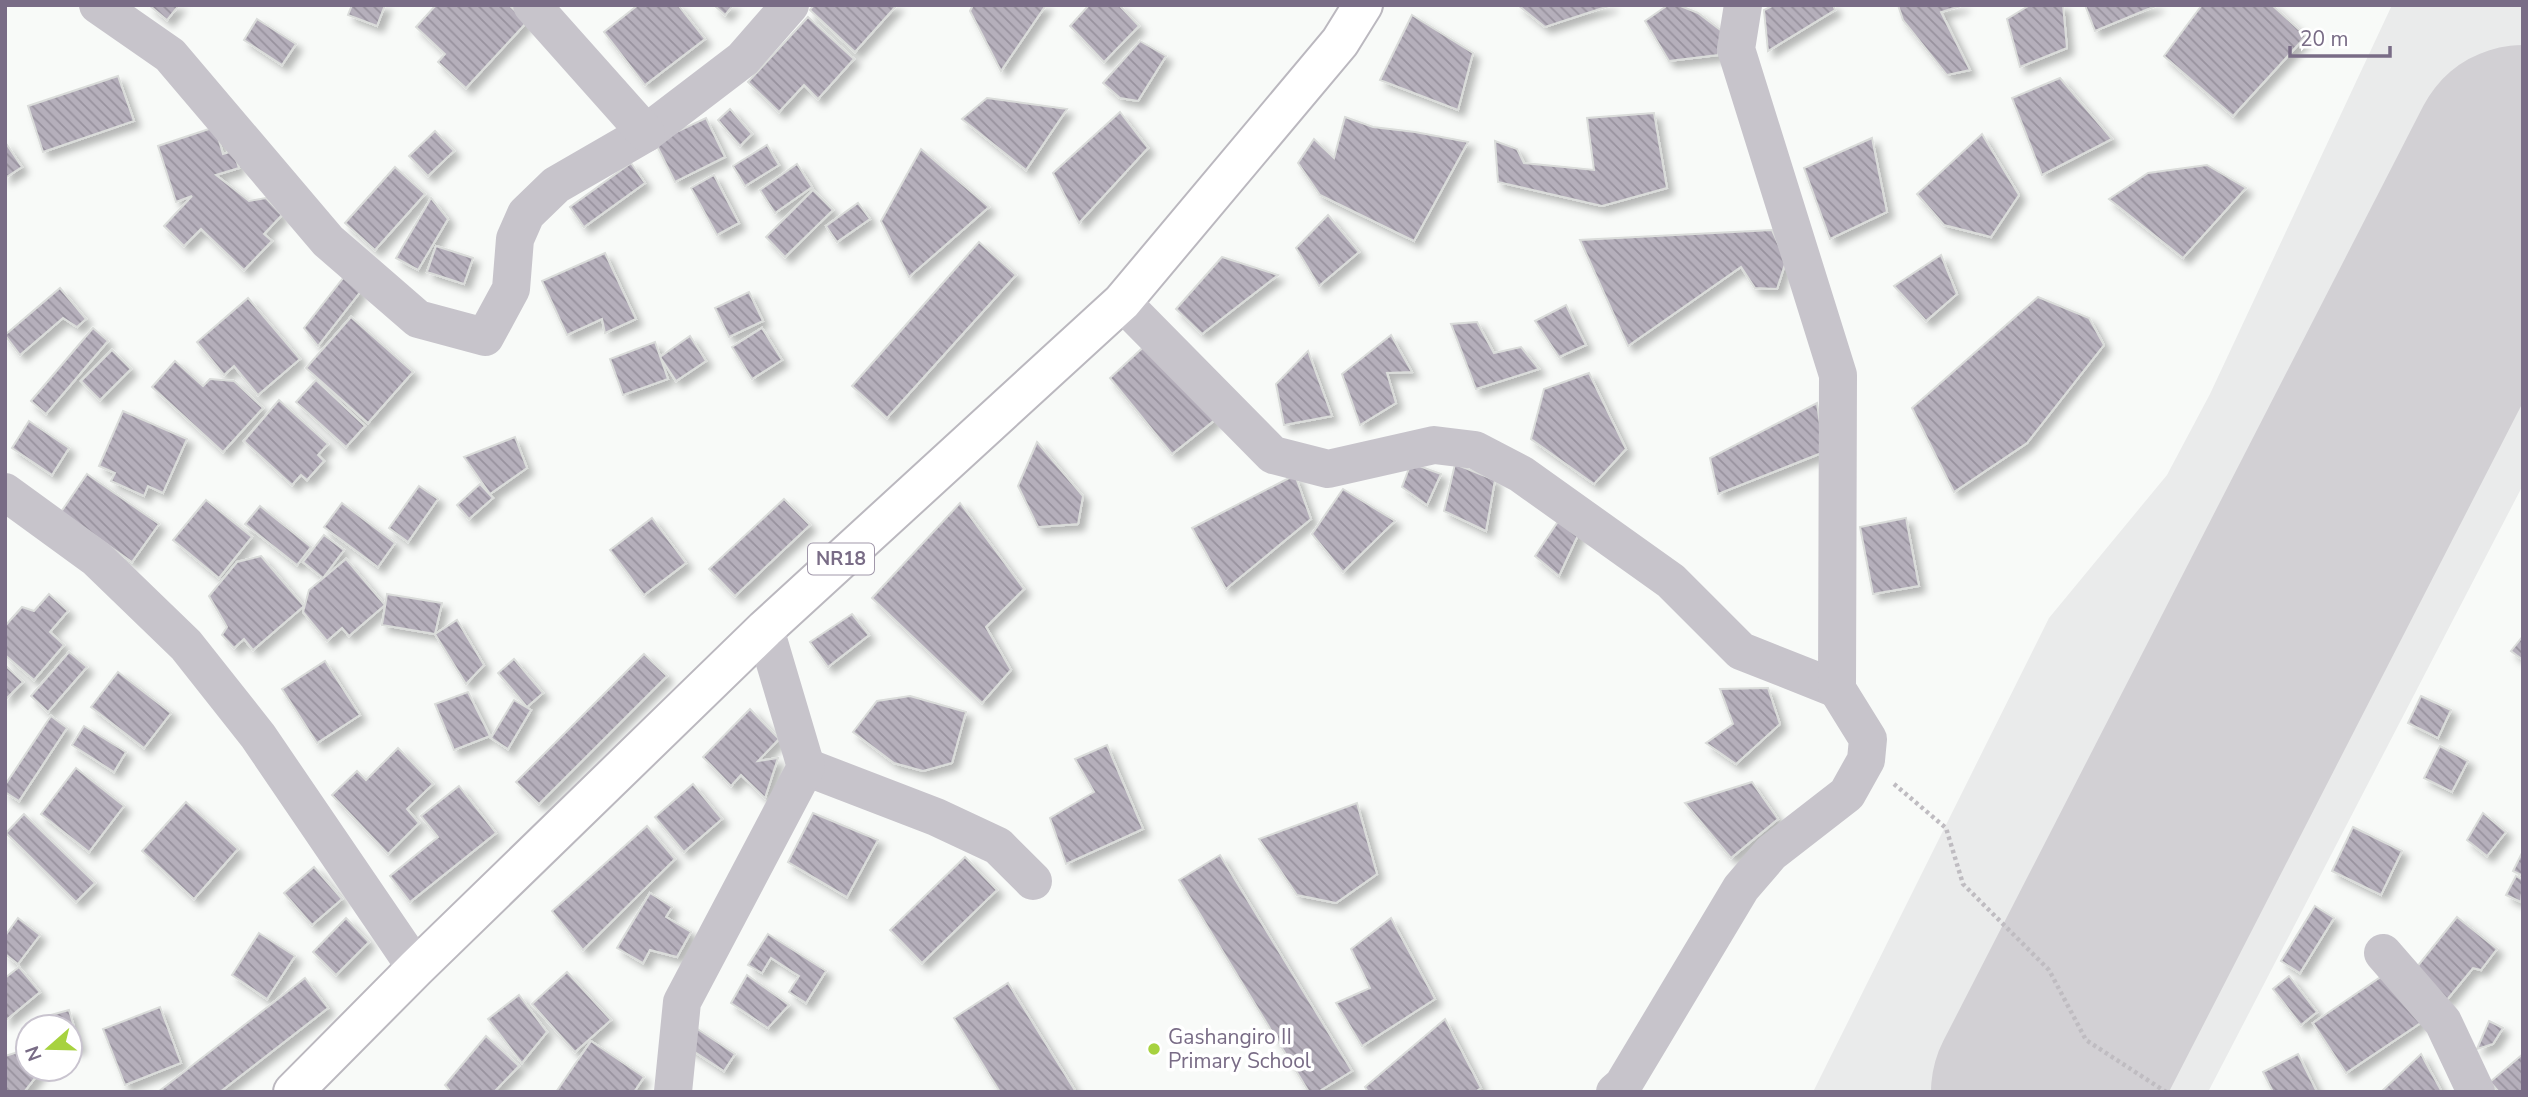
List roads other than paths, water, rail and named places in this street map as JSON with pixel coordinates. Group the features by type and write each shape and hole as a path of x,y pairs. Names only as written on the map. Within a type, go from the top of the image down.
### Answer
{"main road":[{"name":"NR18","path":"293,1092 416,968 765,629 1122,302 1340,42 1363,5"}],"street":[{"path":"98,5 170,55 328,241 418,319 485,337 511,289 515,239 526,214 556,185 646,133 743,59 790,5"},
{"path":"532,5 646,133"},
{"path":"1615,1092 1623,1085 1741,888 1771,853 1847,794 1866,760 1868,739 1837,689 1838,376 1736,49 1743,5"},
{"path":"1122,302 1273,454 1328,470 1434,445 1475,450 1521,474 1671,581 1741,651 1837,689"},
{"path":"5,492 97,559 186,645 258,736 416,968"},
{"path":"673,1092 682,1002 806,768 765,629"},
{"path":"806,768 936,817 998,846 1033,881"},
{"path":"2383,953 2443,1022 2476,1092"}],"place":[{"name":"Gashangiro II Primary School","path":"1154,1049"}]}
